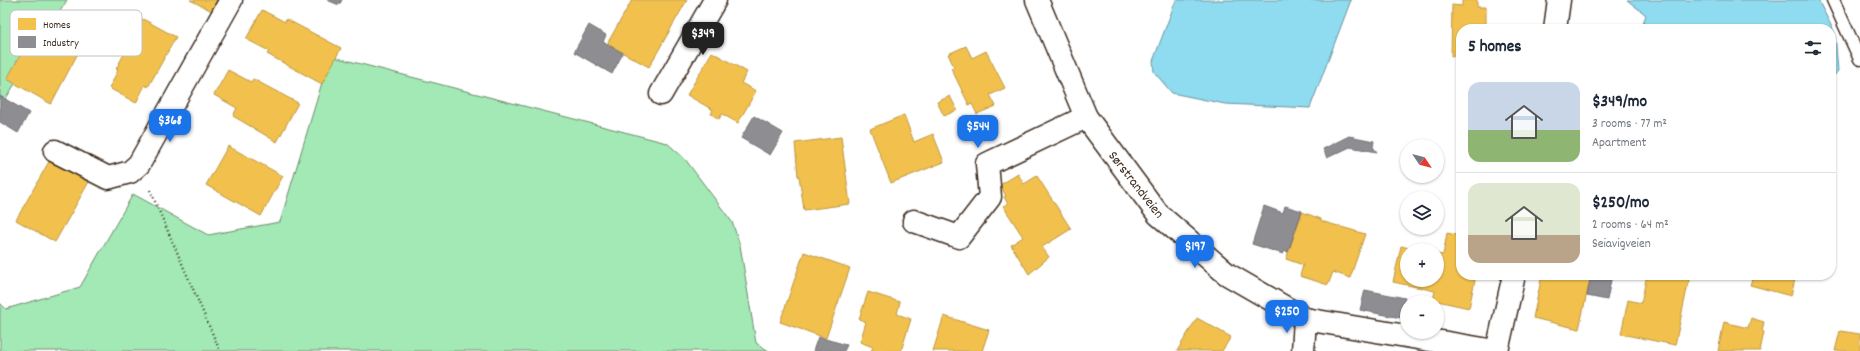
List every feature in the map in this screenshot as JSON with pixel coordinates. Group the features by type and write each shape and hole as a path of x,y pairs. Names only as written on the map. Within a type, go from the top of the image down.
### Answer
{"street":[{"path":"55,151 108,178 130,172 139,164 231,0"},
{"path":"661,94 715,0"},
{"name":"Sørstrandveien","path":"1036,0 1086,117 1158,214 1227,274 1305,319 1491,351"},
{"path":"1556,24 1559,0"},
{"path":"914,220 959,236 990,197 987,164 1086,117"},
{"path":"1491,351 1512,280"},
{"path":"1303,351 1305,319"}],"lane":[{"path":"1833,0 1860,59"}],"path":[{"path":"139,164 220,351"}],"green space":[{"path":"0,0 67,0 61,10 10,10 10,56 32,56 0,108"},
{"path":"330,56 667,143 685,159 732,222 740,245 756,343 769,351 0,351 0,303 6,309 80,287 133,194 208,235 280,222"}],"water":[{"path":"1176,0 1351,0 1310,108 1225,104 1172,93 1154,72 1153,61"},
{"path":"1627,0 1818,0 1830,24 1643,24 1646,15"},
{"path":"1836,46 1838,71 1836,73"}],"building: Homes":[{"path":"190,0 217,0 212,11"},
{"path":"632,0 687,0 649,67 607,44"},
{"path":"1462,0 1477,0 1477,7 1486,7 1486,24 1456,24 1456,56 1451,56 1452,5 1462,6"},
{"path":"262,10 285,22 286,19 341,48 322,84 267,54 269,51 246,39"},
{"path":"143,19 176,37 148,87 145,85 136,103 109,88 118,70 116,69 123,56 142,56"},
{"path":"966,46 972,58 986,51 1005,88 990,95 996,106 977,114 972,104 969,105 951,68 954,67 948,54"},
{"path":"712,52 747,72 741,83 756,91 738,123 722,114 719,119 711,114 713,110 687,95"},
{"path":"20,56 76,56 51,104 7,79"},
{"path":"228,70 251,82 253,79 298,103 277,142 233,116 237,108 214,95"},
{"path":"950,96 957,110 944,116 937,102"},
{"path":"904,115 914,142 933,134 944,162 891,183 870,129"},
{"path":"841,137 850,204 804,210 798,176 795,143"},
{"path":"228,146 283,176 261,216 206,185"},
{"path":"51,158 90,180 55,242 16,220"},
{"path":"1018,174 1024,184 1037,176 1071,229 1042,247 1049,257 1029,274 1011,245 1023,237 1003,206 1008,204 1004,197 1006,196 1000,185"},
{"path":"1302,212 1321,219 1321,221 1365,234 1350,278 1333,272 1328,285 1300,276 1303,265 1286,259"},
{"path":"1447,233 1456,235 1456,280 1475,280 1469,308 1444,302 1444,295 1434,295 1435,291 1416,287 1444,287 1444,250"},
{"path":"1400,250 1400,284 1393,282"},
{"path":"804,252 850,268 826,338 780,322"},
{"path":"1541,280 1590,280 1579,329 1533,318"},
{"path":"1646,280 1689,280 1675,345 1621,334 1628,300 1641,303"},
{"path":"1752,280 1795,280 1791,296 1750,285"},
{"path":"868,292 900,302 897,314 911,319 901,351 871,351 873,347 860,342 866,322 859,319"},
{"path":"944,316 989,330 982,351 933,351"},
{"path":"1197,318 1231,337 1222,351 1177,351"},
{"path":"1751,318 1764,322 1762,331 1764,332 1760,351 1718,351 1724,322 1748,328"},
{"path":"1840,331 1860,334 1860,351 1835,351"}],"building: Industry":[{"path":"327,0 342,0 339,5"},
{"path":"589,25 606,35 603,42 623,53 612,74 574,52"},
{"path":"0,96 29,113 18,133 0,122"},
{"path":"754,116 783,133 770,155 741,138"},
{"path":"1349,136 1374,141 1373,147 1377,152 1350,147 1327,158 1323,149"},
{"path":"1264,206 1283,213 1285,206 1302,211 1288,252 1285,251 1283,254 1252,244"},
{"path":"1590,280 1611,280 1607,300 1587,296"},
{"path":"1365,290 1400,297 1400,318 1360,310"},
{"path":"818,337 847,345 844,351 813,351"}]}
